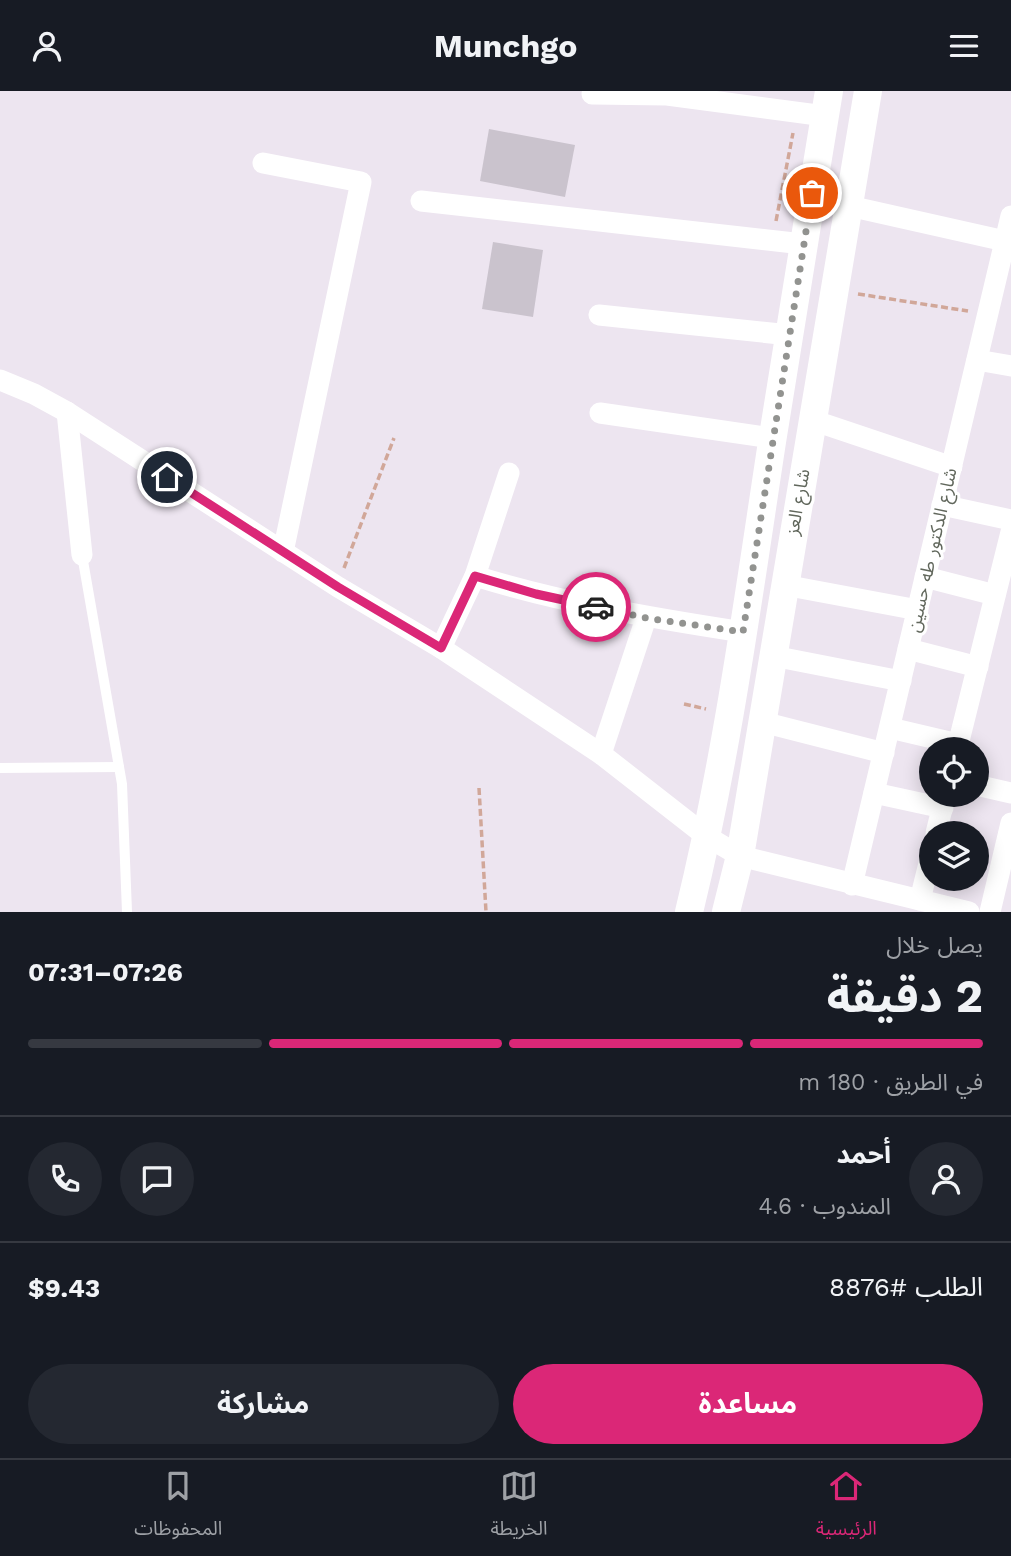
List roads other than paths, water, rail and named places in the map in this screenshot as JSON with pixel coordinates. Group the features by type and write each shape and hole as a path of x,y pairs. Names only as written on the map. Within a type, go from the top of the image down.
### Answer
{"main road":[{"name":"شارع العز","path":"726,912 740,856 868,91"},
{"name":"شارع العز","path":"689,912 730,715 827,104"},
{"path":"798,289 835,291"}],"street":[{"path":"592,94 667,95 797,113 827,104"},
{"path":"262,163 361,182 284,552"},
{"path":"421,201 803,244"},
{"path":"849,206 1005,241"},
{"name":"شارع الدكتور طه حسين","path":"852,885 988,314 1004,280 1005,241 1011,216"},
{"path":"599,315 790,335"},
{"path":"977,360 1011,366"},
{"path":"0,380 67,412 338,587 441,648 601,754 706,836 740,856 852,885 885,902 920,900 969,912"},
{"path":"67,412 82,555"},
{"path":"600,413 772,438"},
{"path":"812,420 951,467"},
{"path":"441,648 475,576 509,473"},
{"path":"942,505 1011,520"},
{"path":"960,737 1009,546"},
{"path":"475,576 536,594 646,618 743,632"},
{"path":"925,577 996,595"},
{"path":"784,585 918,610"},
{"path":"601,754 646,618"},
{"path":"908,649 978,667"},
{"path":"773,656 901,681"},
{"path":"762,722 884,753"},
{"path":"890,727 924,737"},
{"path":"989,788 1011,793"},
{"path":"874,793 919,798"},
{"path":"990,912 1011,823"},
{"path":"920,900 922,891"}],"lane":[{"path":"82,555 122,784 127,912"},
{"path":"0,768 119,767"}]}
